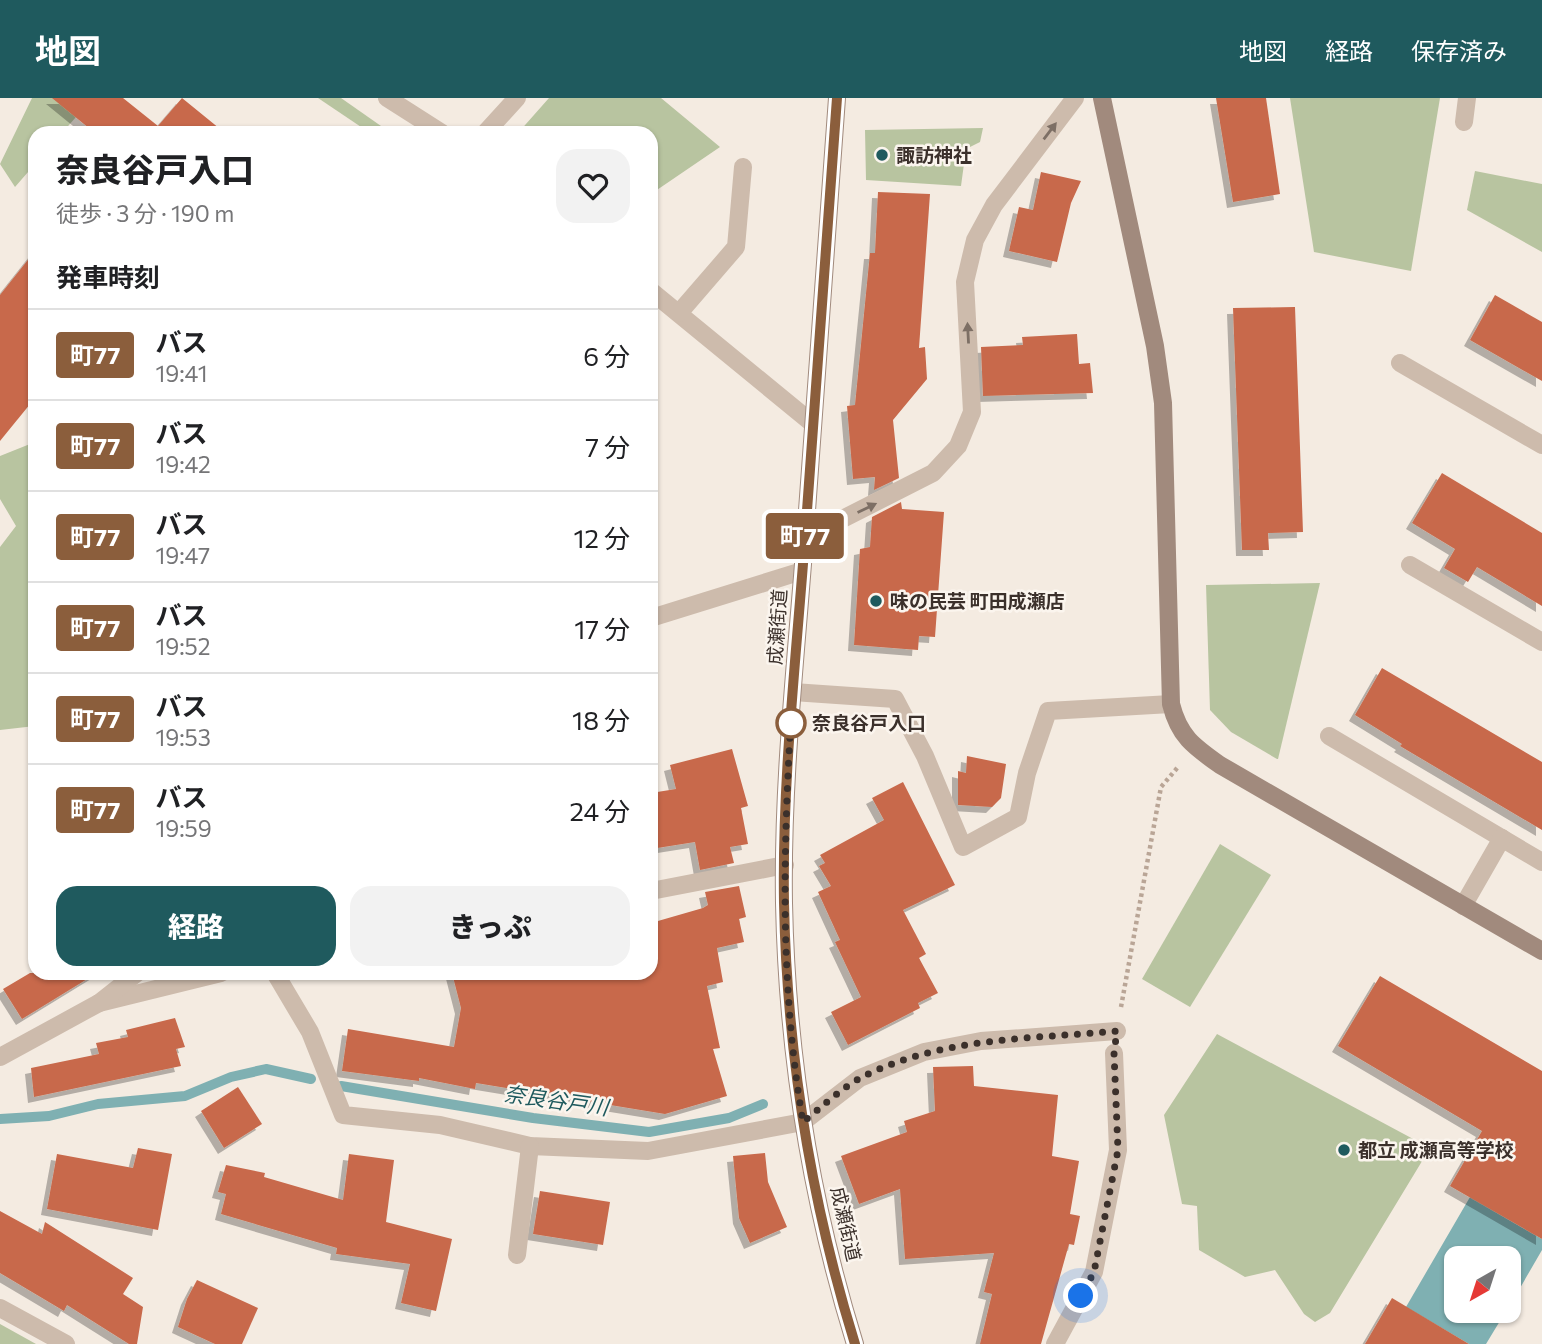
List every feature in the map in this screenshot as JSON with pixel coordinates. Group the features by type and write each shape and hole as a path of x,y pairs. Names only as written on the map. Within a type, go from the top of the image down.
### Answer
{"main road":[{"name":"成瀬街道","path":"837,98 793,692 785,865 787,975 796,1076 802,1117 855,1344"},
{"path":"1102,98 1155,346 1163,403 1171,704 1177,726 1195,747 1542,951"}],"street":[{"path":"387,98 431,126"},
{"path":"491,126 517,98"},
{"path":"805,538 933,473 958,446 972,412 965,282 975,240 994,205 1075,98"},
{"path":"1464,122 1467,98"},
{"path":"679,313 736,247 743,167"},
{"path":"658,296 812,423"},
{"path":"1400,363 1542,445"},
{"path":"1410,565 1542,642"},
{"path":"658,616 802,571"},
{"path":"793,692 895,698 925,756 963,847 1018,817 1027,773 1048,710 1171,704"},
{"path":"1329,736 1542,862"},
{"path":"1463,905 1502,838"},
{"path":"658,890 785,865"},
{"path":"0,1057 99,1003 128,980"},
{"path":"99,1003 192,980"},
{"path":"279,980 310,1032 343,1115 440,1125 530,1146 648,1151 802,1117 860,1078 924,1052 981,1041 1117,1031"},
{"path":"1055,1344 1094,1272 1118,1150 1114,1053"},
{"path":"517,1255 530,1146"},
{"path":"0,1308 66,1344"}],"path":[{"path":"1117,1031 1161,787 1195,747"}],"green space":[{"path":"32,98 84,98 76,117 68,126 28,126 28,172 15,187 0,164"},
{"path":"318,98 341,98 381,126 360,126"},
{"path":"549,98 661,98 720,147 658,189 658,126 524,126"},
{"path":"1290,98 1440,98 1411,271 1314,252"},
{"path":"983,128 980,142 966,149 961,186 866,180 865,130"},
{"path":"1475,171 1542,184 1542,252 1467,210"},
{"path":"28,445 28,727 0,730 0,547 16,526 0,499 0,456"},
{"path":"1320,583 1277,759 1231,732 1210,710 1206,585"},
{"path":"1220,844 1271,875 1190,1007 1142,979"},
{"path":"1217,1034 1430,1148 1330,1313 1315,1322 1304,1314 1275,1270 1245,1277 1199,1250 1197,1206 1182,1204 1164,1115"},
{"path":"0,1324 36,1344 0,1344"}],"water":[{"path":"1470,1197 1542,1239 1542,1250 1521,1286 1521,1246 1444,1246 1444,1323 1499,1323 1486,1344 1469,1344 1406,1307"}],"building":[{"path":"52,98 123,98 158,126 86,126"},
{"path":"182,98 216,126 158,126"},
{"path":"1216,98 1266,98 1280,194 1233,202"},
{"path":"1041,172 1081,181 1071,203 1057,262 1009,251 1019,207 1033,210"},
{"path":"878,192 930,194 919,348 925,347 927,379 893,420 899,478 874,490 875,477 853,479 847,406 855,405 870,253 875,253"},
{"path":"28,260 28,407 0,441 0,295"},
{"path":"1495,295 1542,322 1542,381 1470,340"},
{"path":"1295,307 1303,532 1268,533 1269,550 1242,550 1233,308"},
{"path":"1077,334 1079,364 1090,363 1093,393 983,396 981,347 1023,345 1022,337"},
{"path":"1442,473 1542,533 1542,606 1477,567 1468,582 1444,568 1455,549 1412,523"},
{"path":"901,502 902,509 944,512 935,637 919,636 918,650 854,645 860,549 870,547 872,517"},
{"path":"1382,668 1542,762 1542,830 1400,746 1402,744 1355,715"},
{"path":"732,749 748,806 741,808 748,844 730,847 734,863 700,870 695,842 658,848 658,792 676,789 670,765"},
{"path":"967,756 1006,764 1001,798 992,807 958,805 958,771 966,773"},
{"path":"903,782 955,885 903,910 926,954 919,958 938,993 918,1003 920,1008 848,1045 831,1012 861,997 835,942 840,940 818,892 831,886 819,866 825,863 820,855 884,820 872,798"},
{"path":"739,886 746,917 739,919 744,942 717,948 723,982 707,986 720,1048 713,1049 727,1096 665,1114 476,1083 475,1089 419,1078 419,1081 342,1071 348,1029 454,1047 461,1008 454,980 658,980 658,921 708,905 705,892"},
{"path":"28,974 28,980 86,980 22,1019 3,989"},
{"path":"1380,976 1542,1071 1542,1239 1450,1186 1482,1131 1338,1046"},
{"path":"175,1018 185,1047 176,1049 181,1066 34,1097 31,1068 99,1054 96,1043 128,1037 126,1030"},
{"path":"973,1066 974,1086 1058,1095 1052,1156 1079,1161 1070,1214 1080,1216 1074,1245 1069,1244 1041,1344 980,1344 992,1294 984,1292 994,1253 905,1259 900,1189 859,1204 841,1156 907,1132 904,1121 935,1111 933,1067"},
{"path":"238,1087 262,1124 224,1148 201,1111"},
{"path":"138,1148 172,1154 158,1230 47,1209 57,1154 133,1168"},
{"path":"765,1153 768,1182 787,1227 750,1243 739,1218 733,1156"},
{"path":"349,1154 394,1160 386,1222 452,1239 436,1311 401,1303 410,1264 336,1254 337,1248 221,1214 226,1194 218,1192 226,1165 265,1173 264,1177 343,1200"},
{"path":"540,1191 610,1202 603,1245 533,1234"},
{"path":"0,1211 42,1234 45,1222 133,1278 123,1294 143,1307 137,1344 129,1344 67,1305 64,1311 0,1273"},
{"path":"197,1280 258,1308 242,1344 215,1344 178,1327 187,1299"},
{"path":"1392,1298 1469,1344 1365,1344"}],"waterway":[{"name":"奈良谷戸川","path":"0,1119 49,1116 98,1104 185,1096 231,1077 266,1069 311,1079"},
{"name":"奈良谷戸川","path":"341,1086 533,1118 649,1132 729,1118 763,1104"}],"bus line":[{"name":"町77","path":"837,98 793,692 786,799 784,904 787,975 801,1112 819,1200 855,1344"}],"place":[{"name":"諏訪神社","path":"882,155"},
{"name":"味の民芸 町田成瀬店","path":"876,601"},
{"name":"奈良谷戸入口","path":"791,723"},
{"name":"都立 成瀬高等学校","path":"1344,1150"}],"route":[{"path":"791,723 791,718 784,904 787,975 803,1122 860,1078 924,1052 981,1041 1117,1031 1114,1053 1118,1150 1094,1272 1081,1296"}]}
